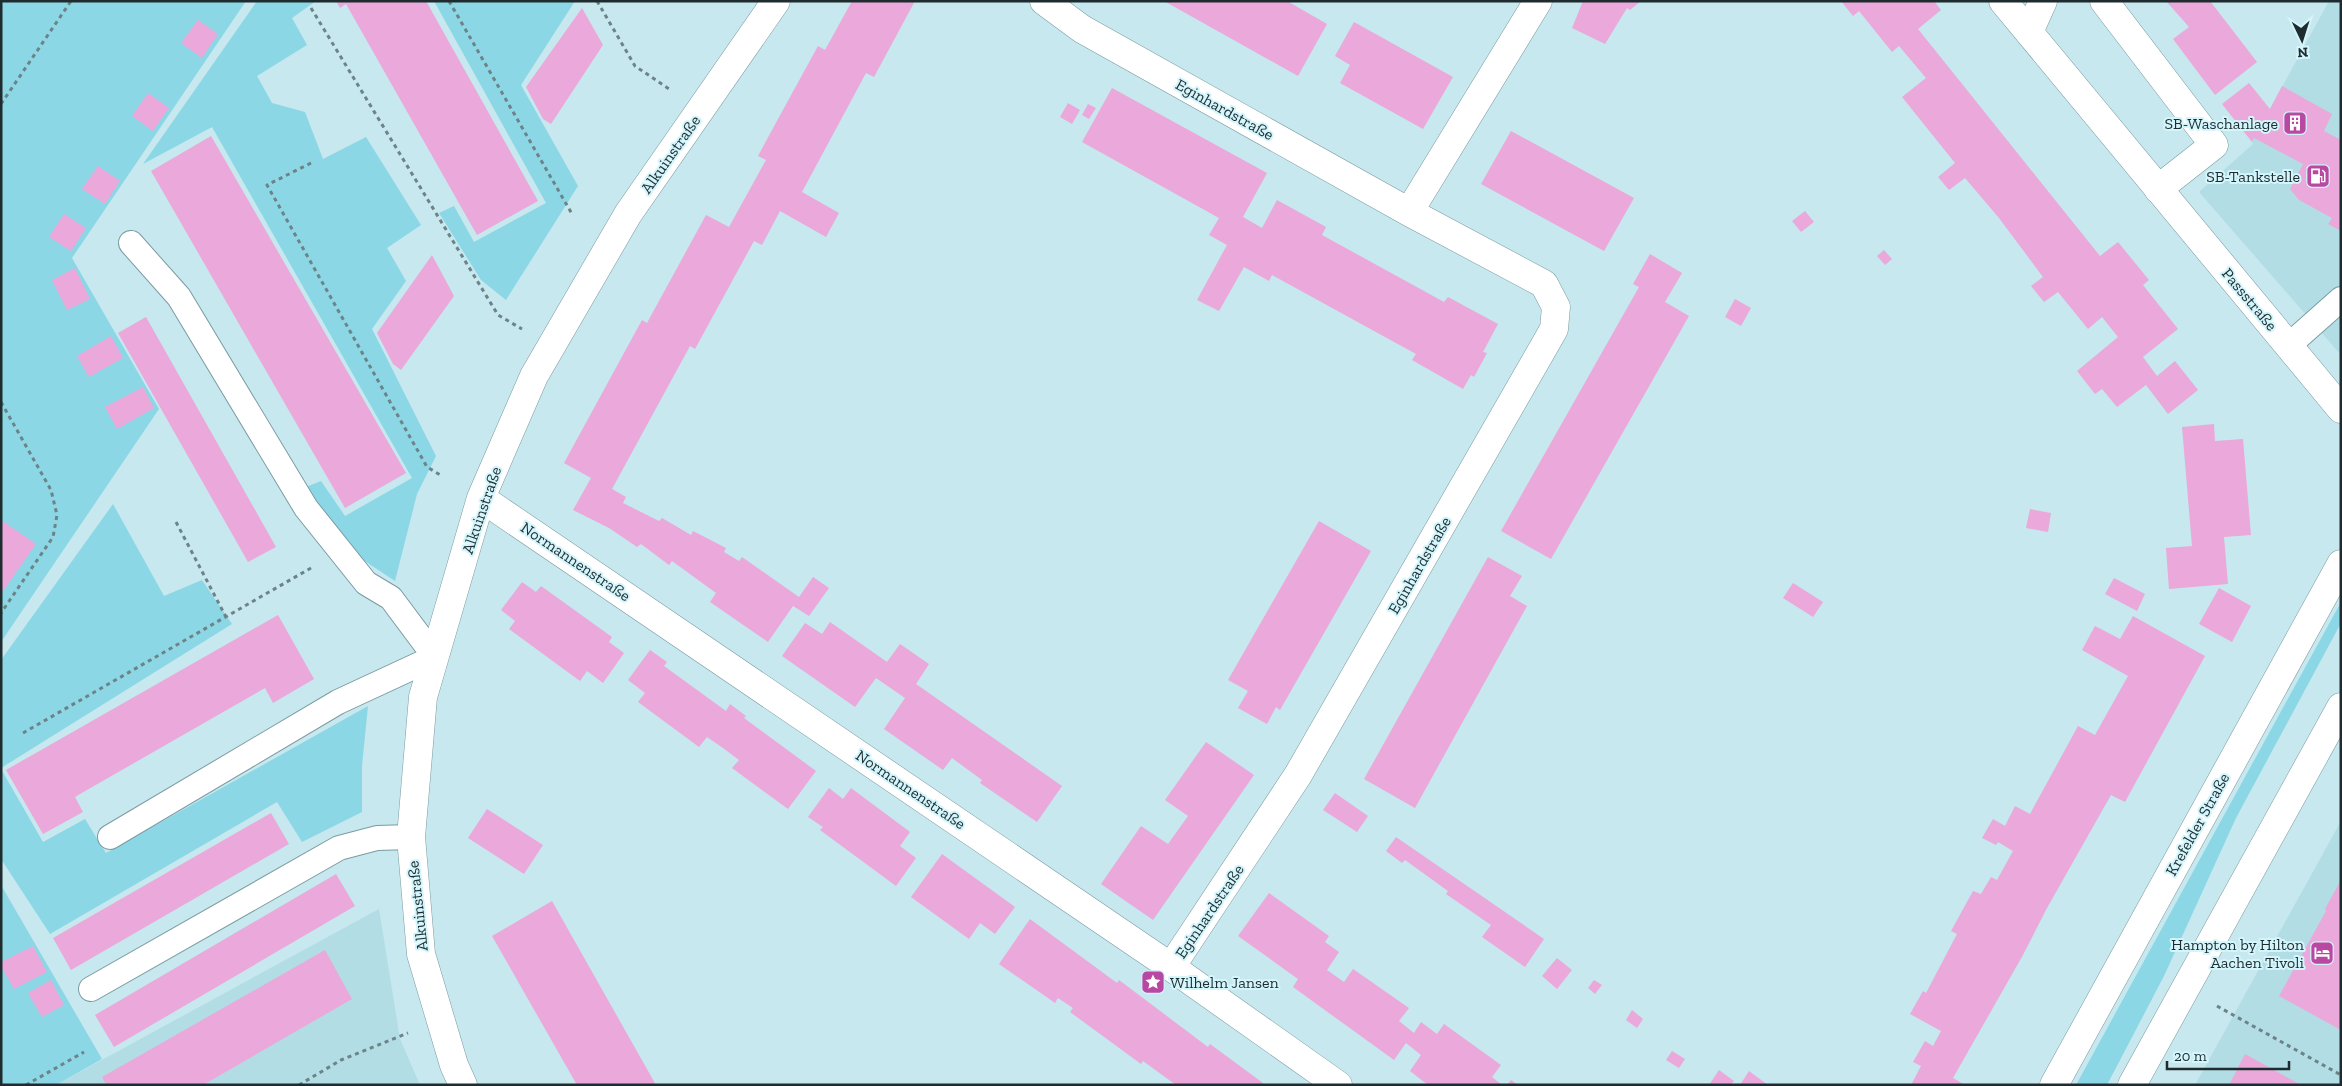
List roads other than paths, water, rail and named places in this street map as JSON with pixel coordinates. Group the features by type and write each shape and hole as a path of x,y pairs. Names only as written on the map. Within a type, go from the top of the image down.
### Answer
{"street":[{"name":"Alkuinstraße","path":"463,1085 421,954 411,837 424,697 435,657 481,498 534,376 628,214 776,1"},
{"name":"Eginhardstraße","path":"1044,1 1082,29 1409,212 1544,284 1556,308 1554,329 1298,775 1171,967"},
{"path":"1409,212 1538,1"},
{"name":"Passstraße","path":"2003,1 2341,409"},
{"path":"2029,32 2043,1"},
{"path":"2104,1 2214,145 2158,189"},
{"name":"Normannenstraße","path":"481,498 694,640 1171,967 1338,1085"},
{"name":"Krefelder Straße","path":"2054,1085 2341,564"},
{"path":"2132,1085 2341,707"}],"lane":[{"path":"110,837 338,702 435,657 391,598 366,583 306,508 179,297 131,243"},
{"path":"2288,346 2341,299"},
{"path":"91,989 339,848 377,838 411,837"}],"place":[{"name":"SB-Waschanlage","path":"2295,123"},
{"name":"SB-Tankstelle","path":"2318,176"},
{"name":"Hampton by Hilton Aachen Tivoli","path":"2322,953"},
{"name":"Wilhelm Jansen","path":"1153,982"}]}
